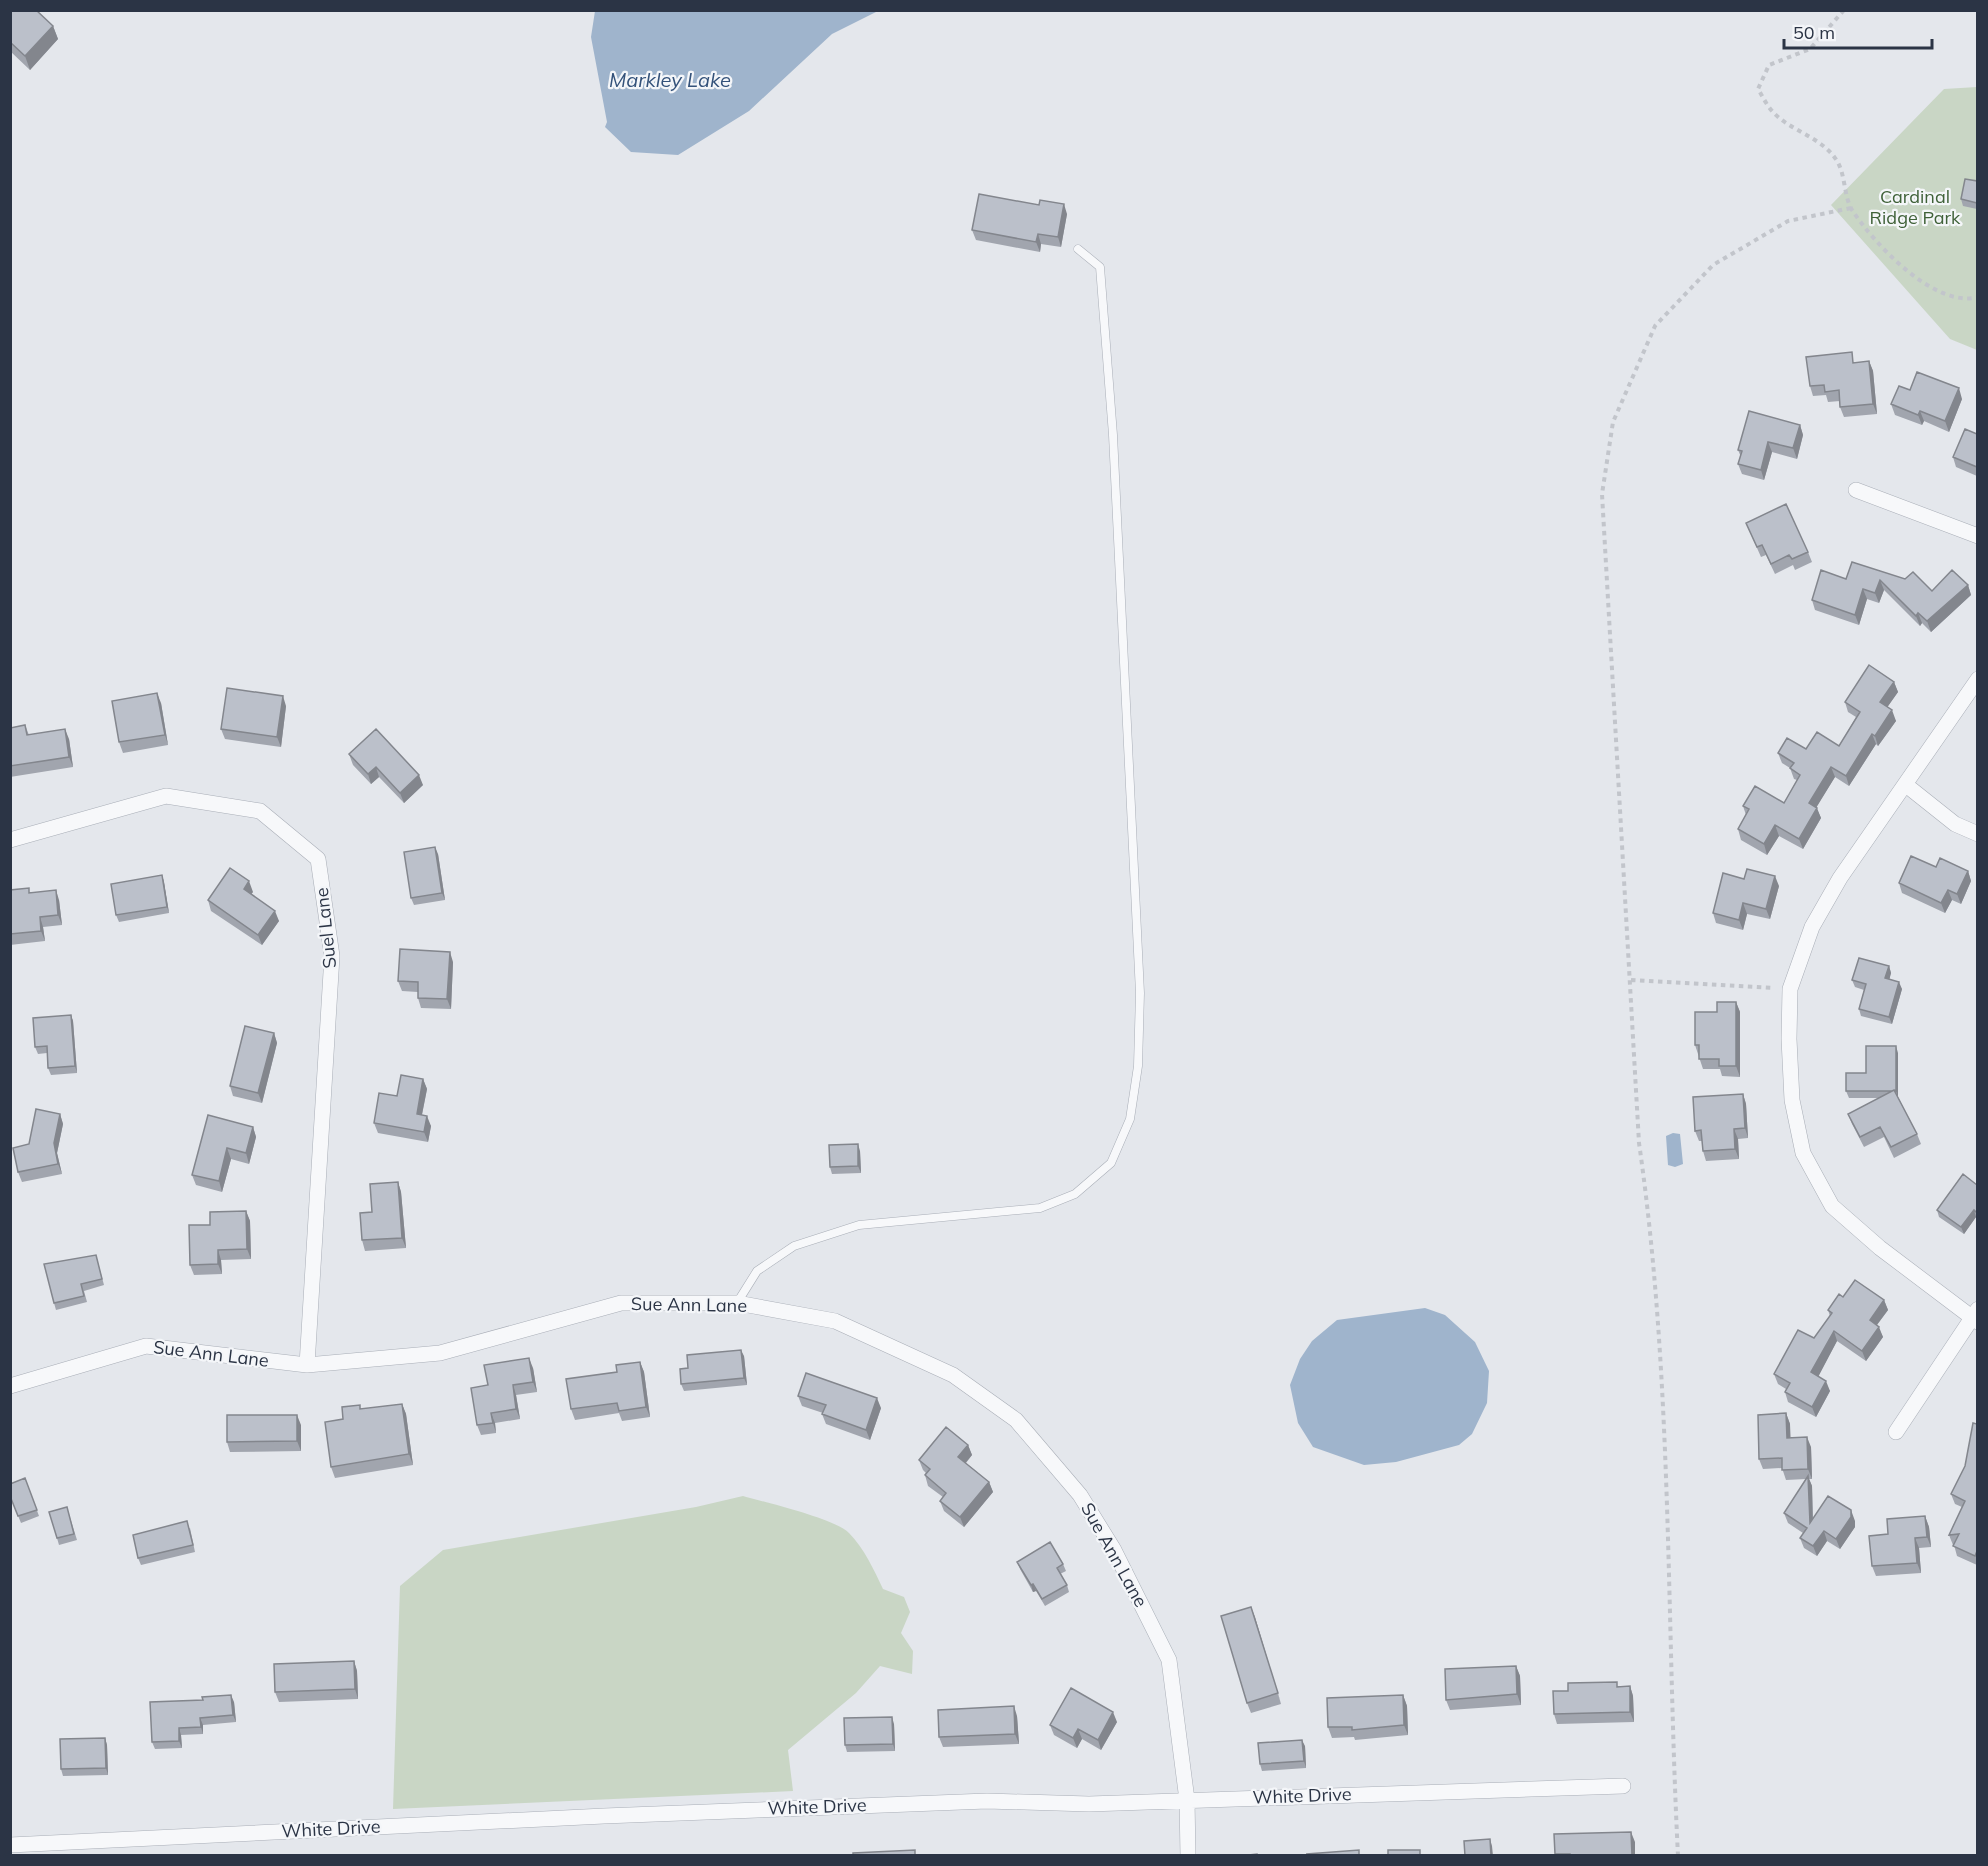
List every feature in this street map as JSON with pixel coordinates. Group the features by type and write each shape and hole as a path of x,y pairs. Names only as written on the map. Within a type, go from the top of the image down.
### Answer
{"street":[{"path":"1856,490 1977,536"},
{"path":"1896,1432 1975,1316 1880,1248 1832,1206 1803,1153 1792,1100 1789,1039 1790,989 1812,927 1840,878 1977,679"},
{"path":"1906,785 1955,824 1977,834"},
{"name":"Suel Lane","path":"10,840 166,796 260,811 318,859 332,956 307,1365"},
{"name":"Sue Ann Lane","path":"10,1386 146,1346 307,1365 440,1353 621,1303 737,1303 835,1321 952,1375 1016,1420 1080,1495 1114,1550 1169,1660 1187,1800 1188,1856"},
{"name":"White Drive","path":"10,1845 604,1816 987,1801 1089,1804 1623,1786"}],"lane":[{"path":"737,1303 757,1271 794,1246 848,1228 859,1225 1040,1208 1075,1194 1112,1163 1130,1119 1138,1066 1140,993 1113,435 1100,267 1078,249"}],"path":[{"path":"1844,10 1810,49 1768,65 1758,89 1773,113 1815,139 1836,159 1851,208 1898,264 1939,292 1970,299 1977,297"},
{"path":"1678,1856 1660,1326 1652,1229 1640,1143 1602,494 1613,422 1655,326 1713,265 1788,221 1851,208"},
{"path":"1631,980 1790,989"}],"green space":[{"name":"Cardinal Ridge Park","path":"1977,87 1977,350 1950,339 1831,205 1944,89"},
{"path":"743,1496 815,1517 842,1528 859,1545 883,1589 904,1597 910,1612 901,1633 913,1651 912,1674 880,1666 856,1693 788,1750 793,1791 393,1809 400,1586 443,1550 696,1507"}],"water":[{"name":"Markley Lake","path":"595,10 878,11 832,34 749,111 678,155 631,152 605,127 607,122 591,37"},
{"path":"1673,1133 1680,1134 1683,1164 1675,1167 1668,1165 1666,1136"},
{"path":"1425,1308 1445,1315 1475,1342 1489,1371 1487,1403 1472,1434 1459,1445 1396,1462 1364,1465 1313,1447 1298,1423 1290,1385 1300,1359 1312,1341 1337,1320"}],"building":[{"path":"10,10 36,10 53,26 25,56 10,42"},
{"path":"1965,179 1977,181 1977,203 1961,199"},
{"path":"979,194 1039,205 1040,200 1064,204 1058,237 1038,234 1036,242 972,230"},
{"path":"1852,352 1853,363 1869,361 1873,404 1840,407 1839,390 1825,392 1824,385 1810,386 1806,357"},
{"path":"1917,372 1959,388 1945,421 1920,411 1918,415 1891,404 1899,386 1910,390"},
{"path":"1749,411 1800,425 1793,448 1768,442 1761,470 1738,464 1742,451 1738,450"},
{"path":"1965,429 1977,434 1977,467 1953,457"},
{"path":"1786,504 1808,552 1792,559 1789,555 1771,564 1762,545 1757,547 1746,523"},
{"path":"1852,562 1905,579 1913,572 1932,591 1952,570 1968,585 1927,621 1918,613 1916,616 1880,580 1875,593 1863,589 1855,615 1812,600 1821,570 1846,579"},
{"path":"1869,665 1894,682 1880,702 1892,710 1875,736 1872,734 1846,776 1831,767 1809,803 1817,808 1799,839 1775,825 1764,844 1738,829 1749,809 1743,806 1755,786 1784,803 1800,775 1790,768 1794,763 1778,753 1787,738 1806,749 1817,732 1839,746 1860,712 1845,702"},
{"path":"227,688 283,696 277,737 221,729"},
{"path":"157,693 165,735 119,742 112,701"},
{"path":"25,725 27,735 65,729 69,757 10,766 10,728"},
{"path":"376,729 419,775 400,793 376,767 368,774 349,754"},
{"path":"435,847 442,893 411,898 404,852"},
{"path":"1911,856 1936,867 1940,858 1968,871 1957,894 1948,890 1941,903 1899,883"},
{"path":"230,868 249,881 244,889 275,911 258,935 208,900"},
{"path":"1747,869 1775,876 1766,909 1743,903 1739,920 1713,913 1723,873 1744,879"},
{"path":"162,875 167,907 116,915 111,884"},
{"path":"29,888 29,893 56,890 58,915 40,917 41,931 10,934 10,890"},
{"path":"400,949 450,952 447,999 418,998 418,982 398,981"},
{"path":"1859,958 1889,966 1885,978 1899,982 1889,1017 1859,1009 1866,984 1852,980"},
{"path":"1717,1002 1736,1002 1736,1066 1719,1066 1719,1059 1699,1059 1699,1045 1695,1045 1695,1012 1717,1012"},
{"path":"71,1015 75,1066 48,1068 47,1046 35,1047 33,1018"},
{"path":"245,1026 274,1033 258,1093 230,1086"},
{"path":"1866,1046 1896,1046 1896,1091 1846,1091 1846,1073 1866,1073"},
{"path":"401,1075 423,1079 417,1114 427,1116 424,1132 374,1123 379,1093 397,1096"},
{"path":"1894,1090 1917,1134 1891,1147 1880,1127 1860,1137 1848,1114"},
{"path":"1743,1094 1745,1128 1734,1129 1735,1149 1703,1151 1701,1130 1695,1131 1693,1097"},
{"path":"36,1109 60,1114 54,1143 58,1164 18,1172 13,1148 29,1144"},
{"path":"208,1115 253,1127 246,1153 227,1148 219,1181 192,1175"},
{"path":"858,1144 858,1166 830,1167 829,1145"},
{"path":"1963,1174 1977,1185 1977,1213 1974,1210 1961,1227 1937,1210"},
{"path":"398,1182 402,1238 362,1240 360,1213 372,1212 370,1184"},
{"path":"246,1211 247,1249 218,1250 218,1264 190,1265 189,1225 210,1225 210,1212"},
{"path":"96,1255 102,1279 81,1284 84,1296 54,1303 44,1264"},
{"path":"1855,1280 1884,1300 1870,1320 1879,1327 1862,1351 1834,1331 1811,1372 1826,1381 1812,1407 1785,1392 1790,1383 1774,1374 1798,1330 1814,1338 1832,1313 1828,1310 1839,1294 1843,1297"},
{"path":"741,1350 744,1378 681,1384 680,1369 688,1368 687,1355"},
{"path":"529,1358 533,1382 513,1385 516,1409 491,1413 493,1423 477,1425 471,1388 488,1385 484,1365"},
{"path":"640,1362 646,1407 619,1411 617,1403 571,1409 566,1379 617,1372 616,1365"},
{"path":"806,1373 877,1398 866,1430 822,1414 826,1405 798,1396"},
{"path":"402,1404 409,1454 331,1467 325,1422 343,1419 342,1407 360,1405 360,1409"},
{"path":"1786,1413 1787,1438 1807,1437 1808,1469 1782,1470 1782,1458 1759,1459 1758,1415"},
{"path":"227,1415 297,1415 297,1441 227,1442"},
{"path":"1973,1423 1977,1424 1977,1551 1975,1556 1953,1546 1959,1534 1949,1535 1965,1501 1951,1494 1965,1466"},
{"path":"946,1427 968,1445 958,1457 989,1482 960,1517 940,1501 946,1493 925,1475 930,1469 919,1460"},
{"path":"1808,1476 1810,1523 1828,1496 1851,1510 1851,1517 1836,1539 1824,1531 1813,1546 1800,1538 1807,1528 1784,1513"},
{"path":"25,1478 37,1510 18,1516 10,1496 10,1484"},
{"path":"67,1507 74,1534 57,1538 49,1512"},
{"path":"1925,1516 1927,1537 1915,1538 1917,1563 1872,1566 1869,1536 1888,1534 1887,1519"},
{"path":"187,1521 193,1545 138,1558 133,1535"},
{"path":"1050,1542 1063,1564 1057,1568 1067,1585 1042,1599 1017,1562"},
{"path":"1251,1607 1278,1693 1247,1703 1221,1616"},
{"path":"354,1661 355,1689 275,1692 274,1664"},
{"path":"1516,1666 1517,1694 1446,1700 1445,1669"},
{"path":"1617,1682 1617,1687 1630,1686 1630,1712 1554,1714 1553,1691 1568,1691 1568,1683"},
{"path":"1071,1688 1113,1712 1098,1740 1078,1729 1073,1738 1050,1725"},
{"path":"231,1695 233,1715 200,1718 201,1727 179,1728 179,1741 152,1742 150,1702 203,1700 202,1697"},
{"path":"1403,1695 1404,1725 1352,1730 1352,1727 1328,1727 1327,1698"},
{"path":"1014,1706 1015,1734 939,1737 938,1710"},
{"path":"892,1717 893,1744 845,1745 844,1718"},
{"path":"105,1738 106,1768 61,1769 60,1739"},
{"path":"1302,1740 1304,1761 1260,1764 1258,1743"},
{"path":"1631,1832 1632,1856 1555,1854 1554,1834"},
{"path":"1490,1839 1491,1856 1465,1856 1464,1841"},
{"path":"915,1850 915,1856 853,1856 853,1853"},
{"path":"1359,1850 1359,1856 1308,1856 1307,1854"},
{"path":"1388,1850 1420,1850 1420,1856 1388,1856"}]}
